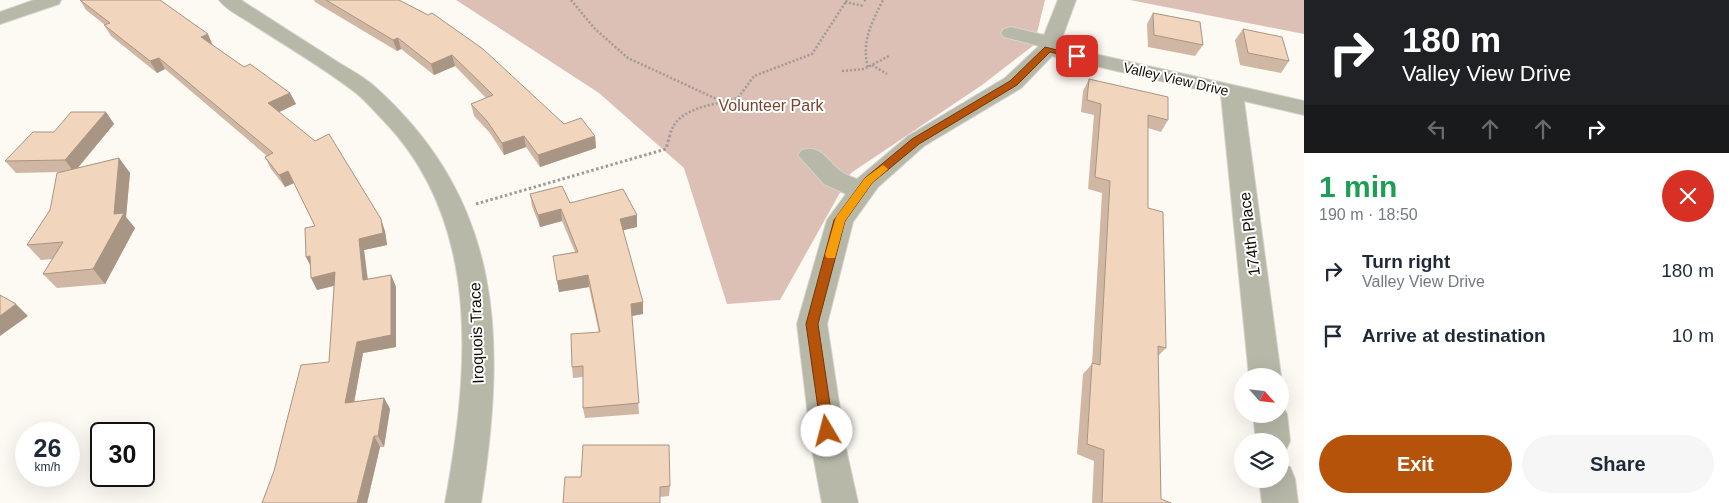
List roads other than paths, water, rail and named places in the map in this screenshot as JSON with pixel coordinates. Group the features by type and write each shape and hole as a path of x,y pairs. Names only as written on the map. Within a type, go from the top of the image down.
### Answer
{"street":[{"path":"0,18 52,0"},
{"name":"Iroquois Trace","path":"228,0 365,89 405,127 426,156 448,193 466,243 477,291 480,371 474,448 463,503"},
{"path":"840,503 829,449 812,324 840,220 869,181 916,141 1014,83 1049,46 1067,0"},
{"name":"Valley View Drive","path":"1011,34 1049,46 1304,108"},
{"name":"174th Place","path":"1232,92 1264,368"},
{"path":"810,155 833,178 861,191"},
{"path":"1278,488 1280,503"}],"park label":[{"name":"Volunteer Park","path":"771,105"}]}
